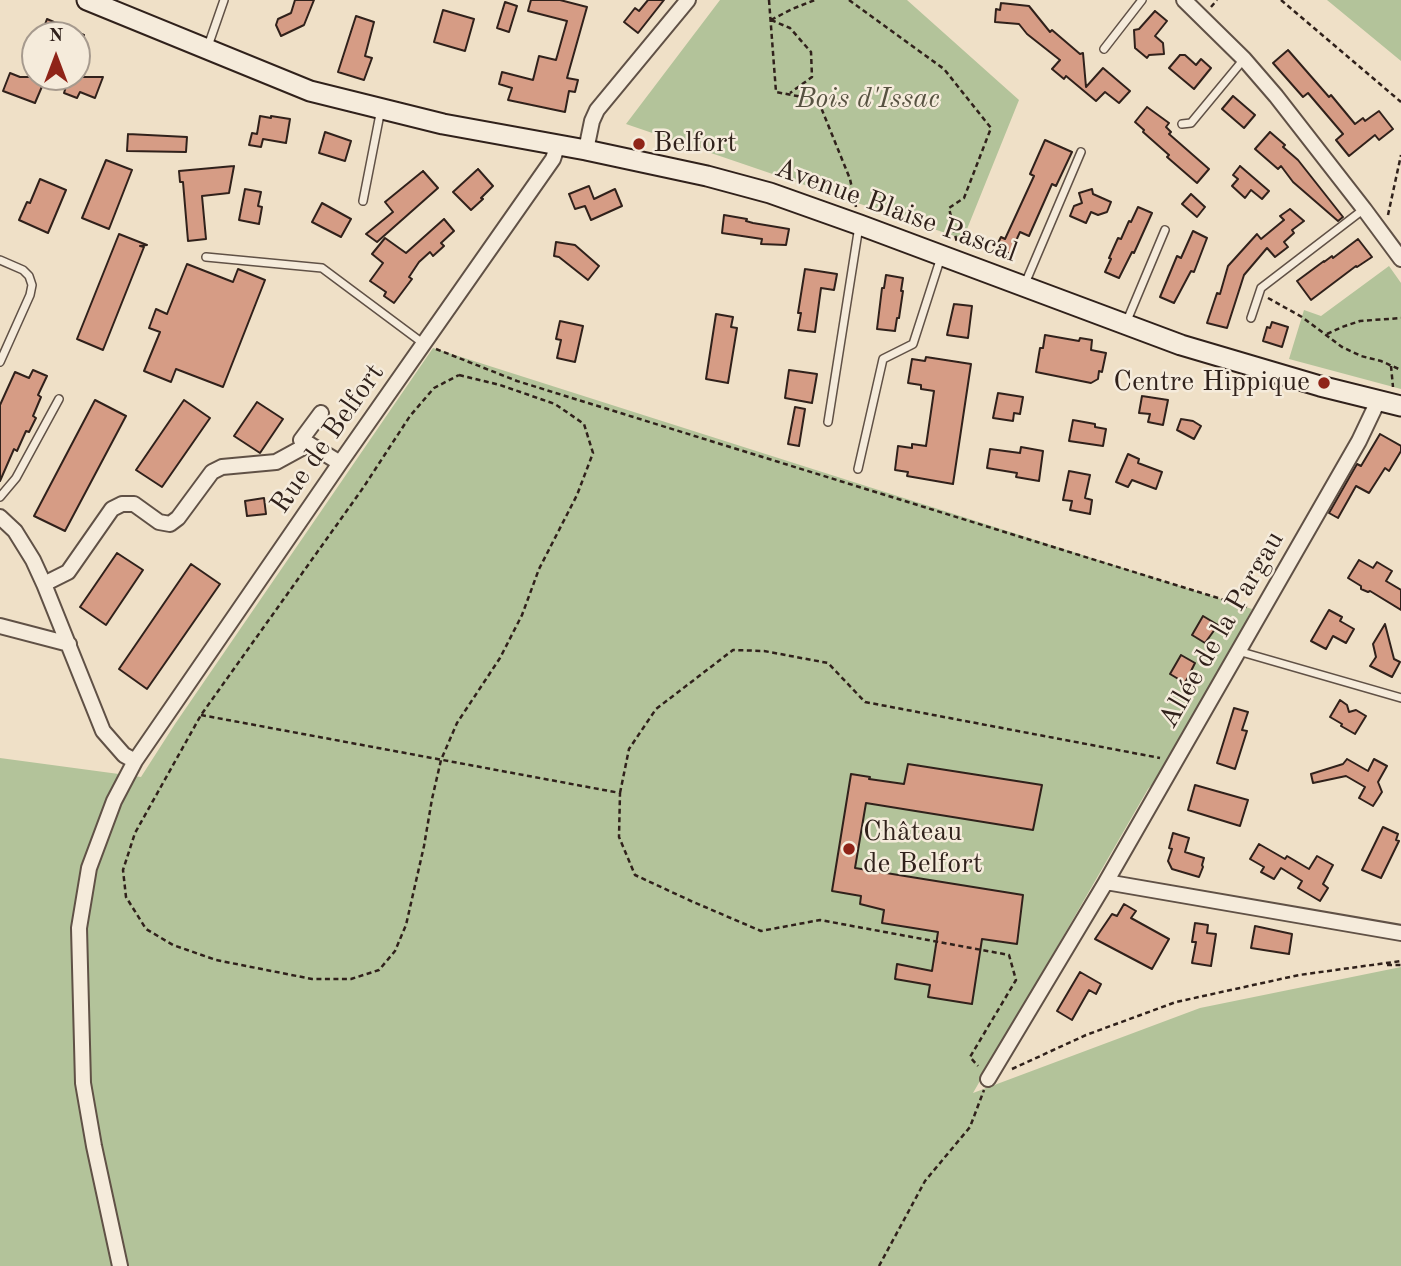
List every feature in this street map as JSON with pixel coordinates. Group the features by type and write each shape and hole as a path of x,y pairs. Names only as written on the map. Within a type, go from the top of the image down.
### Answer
{"main road":[{"name":"Avenue Blaise Pascal","path":"87,0 310,90 443,124 558,144 770,193 860,225 949,250 1024,286 1228,360 1401,406"}],"street":[{"path":"586,150 597,110 688,0"},
{"path":"1184,0 1244,59 1294,119 1401,259"},
{"name":"Rue de Belfort","path":"120,1266 83,1083 79,928 89,868 114,802 135,761 553,159 558,144"},
{"name":"Allée de la Pargau","path":"988,1079 1106,882 1359,441 1378,401"},
{"path":"321,413 301,440 340,463"},
{"path":"44,584 68,572 112,509 122,503 134,504 159,522 170,524 178,518 212,472 222,467 276,462 309,444"},
{"path":"0,517 15,531 33,560 103,732 124,755 135,761"},
{"path":"0,626 69,643"},
{"path":"1106,882 1401,933"}],"lane":[{"path":"207,49 224,0"},
{"path":"1104,49 1142,0"},
{"path":"1182,124 1191,123 1244,59"},
{"path":"363,201 381,109"},
{"path":"1024,286 1081,152"},
{"path":"1251,318 1261,288 1364,209"},
{"path":"828,422 860,225"},
{"path":"1126,325 1165,230"},
{"path":"858,469 883,359 914,344 949,250"},
{"path":"206,257 322,268 424,344"},
{"path":"0,260 23,270 32,285 0,362"},
{"path":"0,497 16,478 59,399"},
{"path":"1238,651 1401,698"}],"path":[{"path":"769,0 776,92 818,100 850,179 860,225"},
{"path":"771,20 815,0"},
{"path":"849,0 944,69 991,128 964,198 949,208 949,250"},
{"path":"1281,0 1401,102"},
{"path":"771,20 790,28 811,52 813,77 789,94"},
{"path":"1384,236 1401,155"},
{"path":"1259,293 1302,317 1351,352 1401,370"},
{"path":"1326,335 1360,321 1401,318"},
{"path":"424,344 517,381 1260,611"},
{"path":"458,375 500,385 555,404 584,424 593,453 577,495 539,569 522,615 500,659 457,723 441,760 406,925 395,951 379,970 351,979 312,979 216,960 173,946 146,929 126,897 123,870 135,833 201,715 363,488 410,416 434,388 458,375"},
{"path":"878,1266 925,1181 970,1127 988,1079 970,1057 1016,980 1009,956 820,920 761,931 635,875 619,837 620,793 628,749 656,709 733,650 764,650 828,663 865,702 1175,761"},
{"path":"201,715 620,793"},
{"path":"1013,1068 1086,1035 1176,1002 1299,975 1401,963"}],"green space":[{"name":"Bois d'Issac","path":"720,0 907,0 1019,100 963,239 626,124"},
{"path":"1327,0 1401,0 1401,61"},
{"path":"1389,266 1401,283 1401,389 1289,359 1304,310 1321,316"},
{"path":"433,348 1252,609 1175,761 1148,789 973,1093 1200,1008 1401,967 1401,1266 0,1266 0,758 141,777"}],"building":[{"path":"295,0 314,0 304,25 281,36 276,25 278,19 291,13"},
{"path":"531,0 560,0 587,7 567,78 578,80 575,92 569,91 565,112 508,100 512,88 499,84 502,72 533,80 539,56 556,60 567,21 528,11"},
{"path":"648,0 664,0 638,33 624,22 635,8 639,11"},
{"path":"505,2 517,6 509,32 497,28"},
{"path":"1001,3 1029,6 1050,32 1052,30 1080,54 1083,53 1086,87 1103,68 1130,91 1119,103 1105,92 1096,101 1066,76 1064,79 1052,69 1060,60 1027,34 1019,24 995,22 996,9 1000,10"},
{"path":"443,10 474,19 465,51 434,42"},
{"path":"1155,11 1167,21 1155,36 1163,43 1164,54 1149,55 1147,58 1135,48 1134,30 1139,29"},
{"path":"356,16 374,22 365,56 372,58 364,80 338,72"},
{"path":"1288,50 1355,124 1363,118 1365,121 1379,111 1393,129 1379,140 1375,135 1349,156 1336,140 1343,134 1308,93 1303,97 1273,63"},
{"path":"1180,55 1185,55 1196,65 1201,59 1211,68 1194,89 1169,68"},
{"path":"10,73 21,77 21,91 40,91 35,103 3,91"},
{"path":"91,77 103,77 95,98 80,92 77,98 64,93 91,91"},
{"path":"1233,96 1255,115 1244,128 1222,109"},
{"path":"1147,107 1169,123 1166,127 1171,132 1169,134 1209,169 1197,183 1167,157 1169,155 1135,122"},
{"path":"260,116 290,119 286,143 263,139 261,147 249,145 252,133 257,134"},
{"path":"325,132 351,141 345,161 319,153"},
{"path":"1270,132 1298,160 1343,217 1338,221 1293,182 1281,166 1278,169 1255,149"},
{"path":"128,134 187,137 186,152 127,151"},
{"path":"1045,140 1072,152 1056,186 1052,184 1029,236 1020,232 1010,254 996,247 1001,237 1005,239 1034,176 1030,174"},
{"path":"106,160 132,170 109,229 82,218"},
{"path":"234,166 229,193 202,196 206,239 188,241 183,182 180,182 179,171"},
{"path":"1240,166 1269,191 1262,199 1251,190 1245,198 1232,186 1238,179 1233,175"},
{"path":"478,169 493,186 471,210 453,192"},
{"path":"423,171 438,188 377,242 366,234 393,212 385,202"},
{"path":"40,179 66,190 48,233 19,220"},
{"path":"589,186 594,199 615,189 622,206 591,220 585,206 575,209 569,194"},
{"path":"245,189 261,192 258,206 262,207 259,224 239,220"},
{"path":"1092,189 1093,194 1111,202 1107,212 1098,215 1091,212 1086,223 1070,216 1074,206 1082,203 1079,193"},
{"path":"1191,194 1205,207 1197,217 1182,204"},
{"path":"322,203 351,219 341,237 312,222"},
{"path":"1138,207 1152,213 1119,278 1105,272 1118,238 1121,239"},
{"path":"1290,209 1304,221 1292,230 1294,233 1284,242 1288,247 1275,257 1267,248 1244,275 1227,328 1207,323 1217,293 1220,294 1228,266 1257,234 1261,239 1284,220 1280,216"},
{"path":"724,215 789,229 786,245 761,244 762,239 722,233"},
{"path":"444,219 454,231 441,243 444,246 433,256 430,252 419,262 409,277 412,279 394,303 384,296 386,292 370,281 383,263 372,254 385,238 406,253"},
{"path":"1193,231 1207,238 1194,272 1191,271 1174,303 1160,297 1177,256 1181,258"},
{"path":"119,234 147,245 140,246 144,247 103,350 77,339"},
{"path":"1358,239 1372,257 1311,300 1297,281"},
{"path":"556,242 575,245 599,266 588,280 554,256"},
{"path":"187,264 233,282 238,269 265,280 223,387 176,369 171,382 144,371 160,332 149,328 156,309 167,314"},
{"path":"805,269 837,274 834,290 821,288 815,332 798,330"},
{"path":"886,275 903,278 895,331 877,329"},
{"path":"954,304 972,306 968,338 947,335"},
{"path":"716,314 733,317 731,327 737,328 728,383 706,379"},
{"path":"560,321 583,326 575,362 557,358 561,340 556,339"},
{"path":"1272,322 1288,327 1282,347 1263,341 1267,327 1270,328"},
{"path":"1045,335 1079,341 1080,338 1092,340 1091,350 1106,353 1098,379 1091,383 1036,372"},
{"path":"926,357 971,364 953,484 907,476 908,472 895,470 898,446 926,446 934,391 908,383 912,359 925,361"},
{"path":"33,370 47,376 38,395 41,397 33,416 36,418 29,432 26,431 17,451 14,449 0,481 0,405 15,372 29,378"},
{"path":"789,370 817,374 812,403 785,398"},
{"path":"998,393 1023,397 1020,414 1014,413 1013,421 993,418"},
{"path":"1142,396 1168,400 1163,425 1148,422 1150,414 1139,413"},
{"path":"95,400 126,416 65,531 34,516"},
{"path":"184,400 210,418 162,487 136,470"},
{"path":"257,402 283,419 260,453 234,436"},
{"path":"795,407 805,409 799,446 788,444"},
{"path":"1181,419 1201,426 1194,439 1177,430"},
{"path":"1073,420 1106,429 1103,446 1069,441"},
{"path":"1380,434 1401,446 1401,451 1389,471 1385,468 1369,493 1356,486 1338,518 1329,513 1357,464 1361,466"},
{"path":"1021,447 1043,451 1039,481 1016,477 1017,473 987,468 990,449 1020,453"},
{"path":"1128,454 1139,459 1138,463 1162,472 1156,489 1132,480 1128,487 1116,482"},
{"path":"1069,471 1090,475 1085,498 1092,500 1090,514 1070,510 1072,501 1063,500"},
{"path":"264,498 266,514 247,516 245,501"},
{"path":"117,553 143,570 106,625 80,607"},
{"path":"1359,560 1373,568 1377,562 1392,571 1386,581 1401,590 1401,610 1370,591 1361,589 1361,586 1348,578"},
{"path":"191,564 220,584 147,689 119,669"},
{"path":"1329,610 1342,617 1340,621 1354,629 1346,643 1333,636 1326,649 1311,641"},
{"path":"1203,616 1218,625 1205,643 1192,635"},
{"path":"1385,624 1394,659 1400,662 1392,677 1370,666 1376,657 1373,644"},
{"path":"1181,655 1195,663 1185,683 1170,674"},
{"path":"1340,700 1347,705 1349,712 1356,710 1366,716 1355,734 1330,717"},
{"path":"1234,708 1248,712 1242,730 1247,731 1235,769 1217,763"},
{"path":"1347,759 1368,771 1374,759 1387,766 1378,782 1382,792 1373,806 1359,798 1365,787 1346,776 1313,783 1311,774 1343,764"},
{"name":"Château de Belfort","path":"908,764 1042,785 1033,830 866,803 855,868 1023,895 1017,944 982,939 972,1004 928,997 930,985 895,979 897,964 932,971 938,932 882,923 884,910 860,904 861,896 832,891 851,774 904,784"},
{"path":"1195,785 1248,800 1240,826 1188,810"},
{"path":"1383,827 1398,834 1396,840 1399,841 1381,878 1362,870"},
{"path":"1173,833 1189,838 1185,852 1204,858 1199,877 1172,869 1168,861"},
{"path":"1259,844 1309,869 1317,856 1333,865 1323,884 1328,888 1320,901 1298,888 1302,881 1281,868 1274,879 1261,872 1264,867 1250,859"},
{"path":"1124,904 1136,911 1131,918 1169,939 1152,969 1095,939 1112,914 1117,916"},
{"path":"1195,923 1208,925 1207,933 1216,934 1211,966 1192,963 1196,942 1192,942"},
{"path":"1255,926 1292,934 1289,954 1251,948"},
{"path":"1080,972 1101,984 1096,994 1089,990 1072,1020 1057,1011"}],"place":[{"name":"Belfort","path":"639,144"},
{"name":"Centre Hippique","path":"1324,383"},
{"name":"Château de Belfort","path":"849,849"}]}
